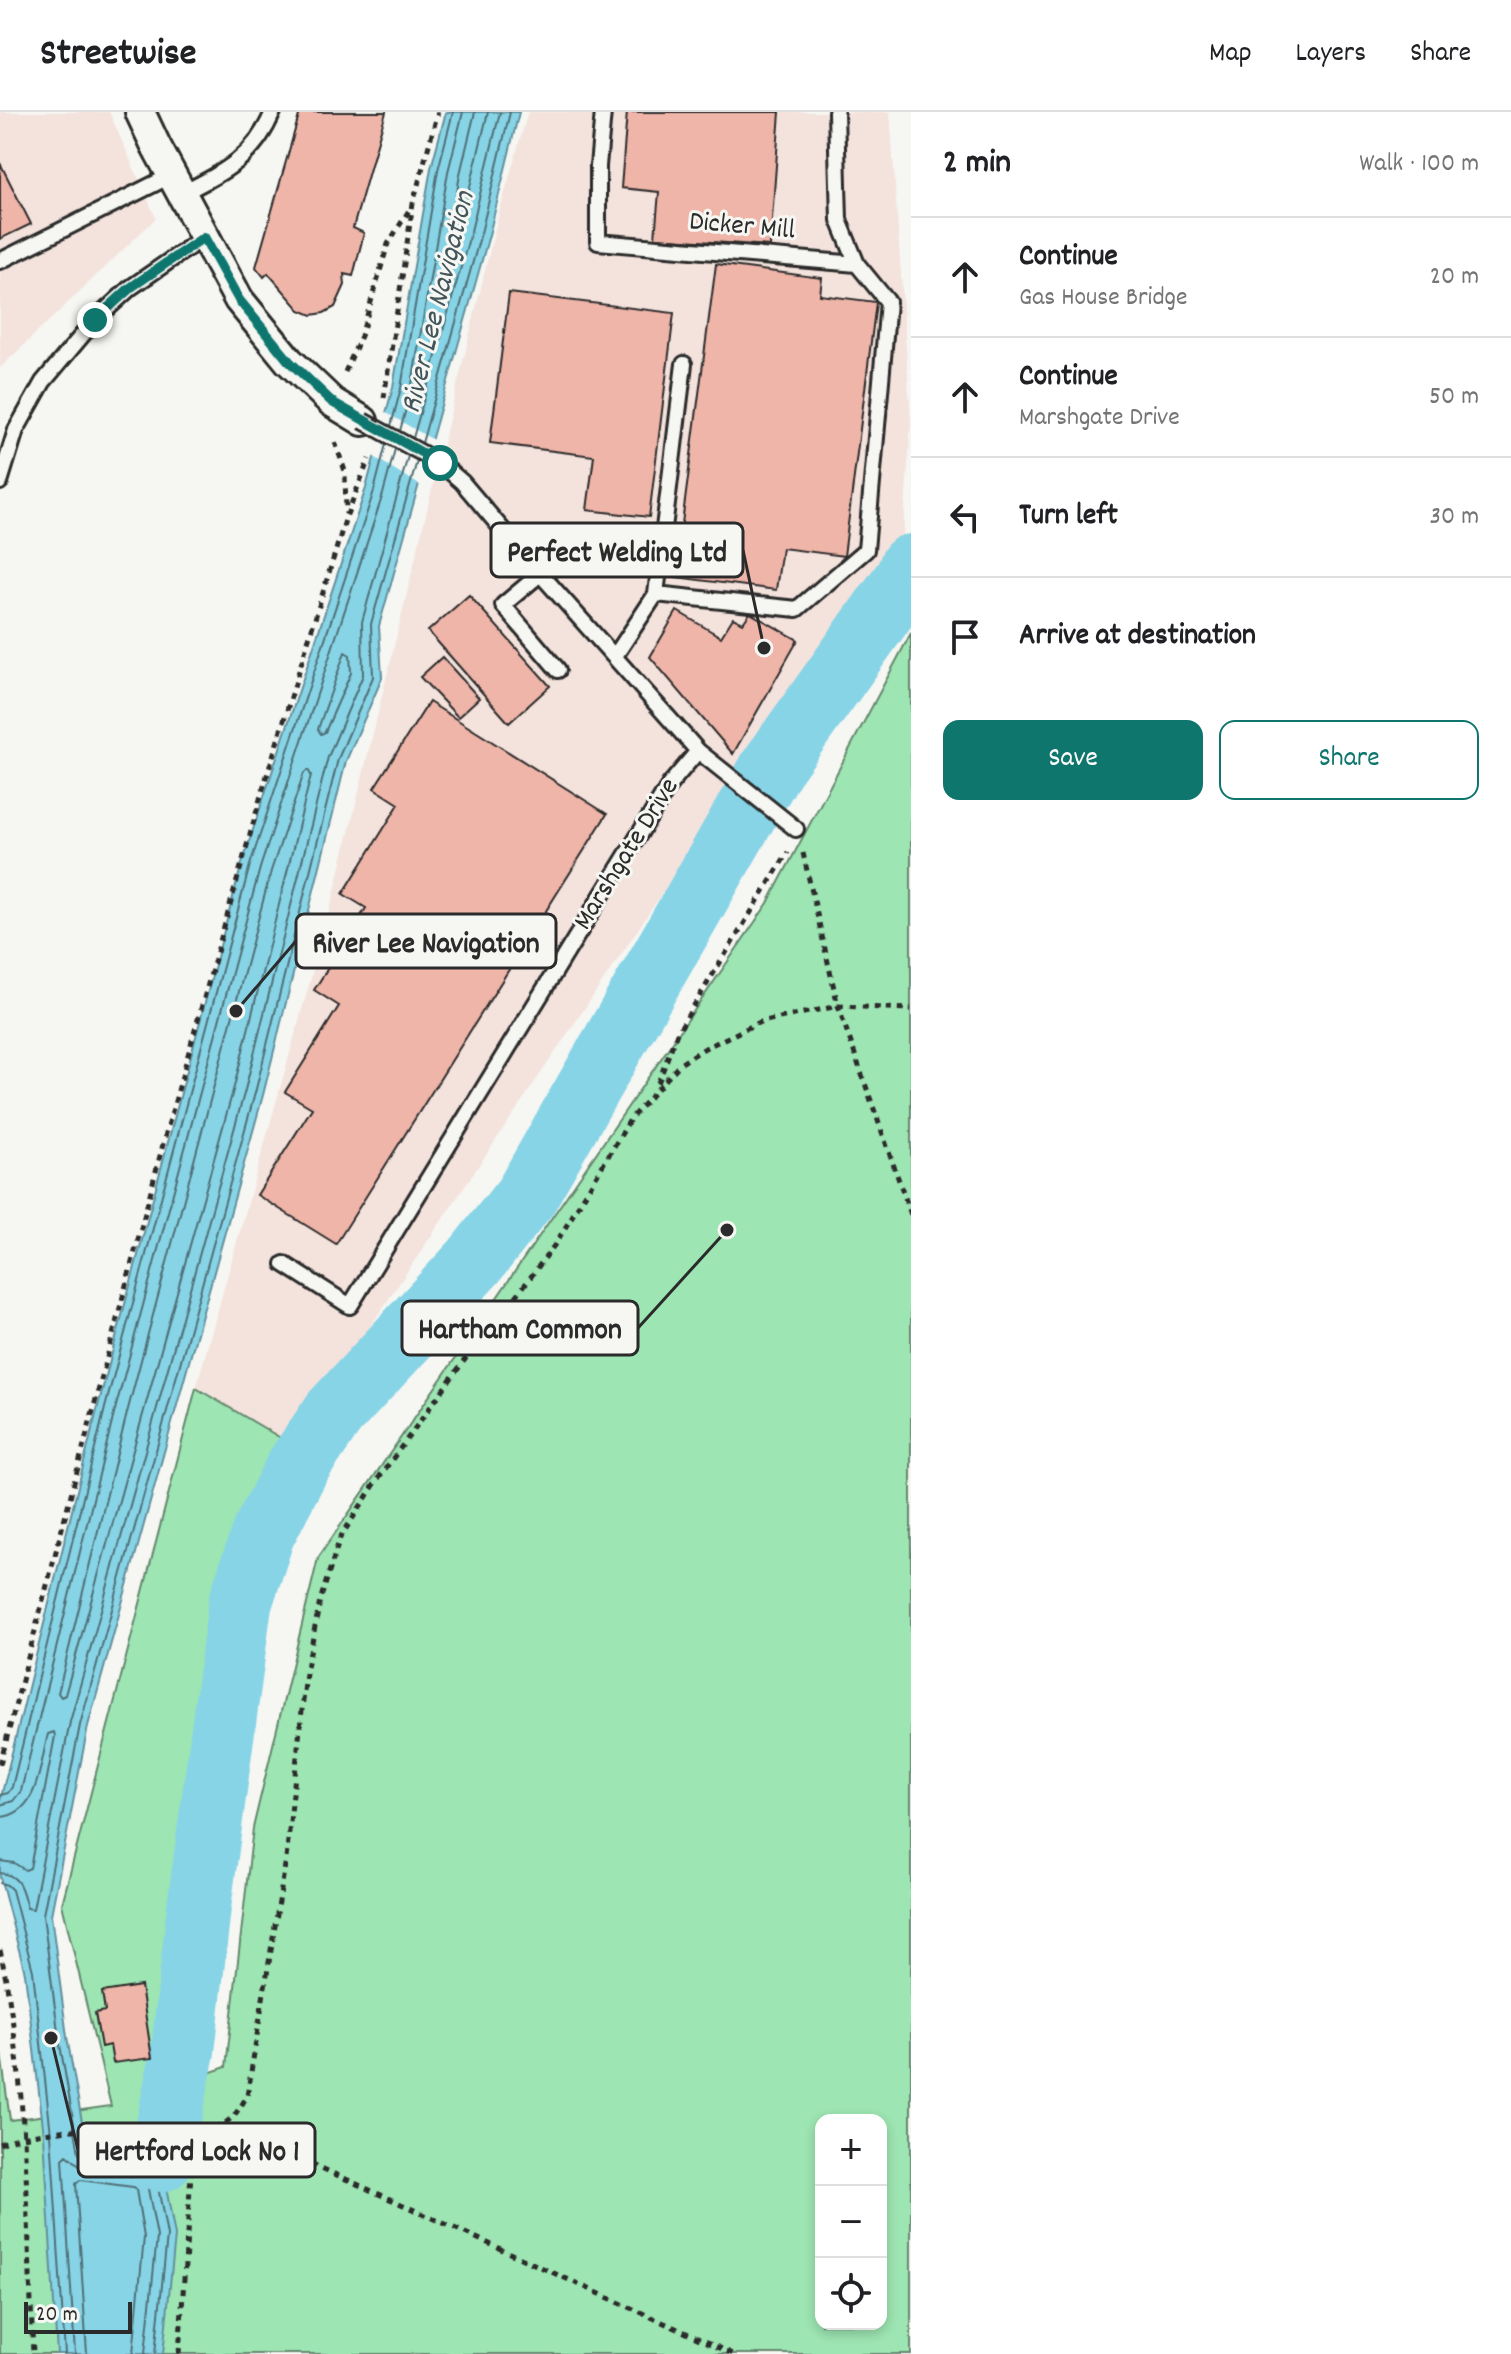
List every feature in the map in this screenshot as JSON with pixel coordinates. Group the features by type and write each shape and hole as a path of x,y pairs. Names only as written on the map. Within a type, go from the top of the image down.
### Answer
{"street":[{"path":"140,112 239,300 289,361 332,402 363,421"}],"lane":[{"path":"0,261 249,153 264,134 273,112"},
{"name":"Dicker Mill","path":"603,112 598,166 598,242 857,264"},
{"path":"656,594 797,609 866,550 888,302 857,264 839,220 836,112"},
{"path":"0,482 16,430 43,382 95,320 130,288 204,237"},
{"path":"615,656 656,594 684,364"},
{"name":"Marshgate Drive","path":"284,1264 350,1306 670,784 698,751 462,482 440,463 363,421"},
{"path":"540,574 503,605 558,670"},
{"path":"698,751 796,829"}],"path":[{"path":"384,399 413,203 438,112"},
{"path":"332,402 361,336 388,244 413,203"},
{"path":"0,1764 166,1133 253,821 346,517 369,459"},
{"path":"796,829 838,1006 911,1215"},
{"path":"657,1087 677,1033 786,859 796,829"},
{"path":"0,2144 22,2136 99,2129 194,2129 224,2124 238,2112 247,2096 286,1859 306,1673 320,1601 340,1538 380,1476 469,1354 556,1243 631,1118 680,1064 705,1048 760,1022 838,1006 911,1009"},
{"path":"0,1950 10,1997 22,2136 33,2354"},
{"path":"224,2124 733,2354"},
{"path":"179,2354 194,2129"}],"shaded area":[{"path":"0,112 109,112 156,218 0,368"},
{"path":"528,112 890,112 911,424 903,536 291,1444 196,1388 332,903 499,213"}],"green space":[{"path":"911,633 911,2354 0,2354 0,2046 10,2120 111,2106 62,1904 196,1388 291,1444 252,1506 219,1611 195,1766 169,2028 159,2090 226,2067 253,1828 318,1558 768,903"}],"water":[{"path":"446,112 519,112 489,235 379,626 382,678 346,761 263,1095 88,1726 51,1915 67,2037 87,2150 161,2160 175,2236 163,2354 57,2354 44,2135 25,1973 0,1877 0,1801 98,1406 242,863 366,488 393,387 431,168"}],"pier":[{"path":"383,411 435,441 421,486 371,455"}],"building":[{"path":"300,112 386,112 353,228 364,233 353,276 344,274 345,285 335,307 312,315 300,310 268,273 264,277 256,267"},
{"path":"627,112 780,112 770,246 655,238 659,192 621,188"},
{"path":"0,163 31,224 0,239"},
{"path":"716,264 822,278 820,295 876,302 844,556 782,548 776,590 675,577"},
{"path":"509,293 674,313 649,517 587,510 594,456 490,443"},
{"path":"469,595 550,686 509,723 428,631"},
{"path":"677,611 721,637 733,618 743,623 750,613 798,640 733,754 650,657"},
{"path":"442,657 479,698 458,717 420,677"},
{"path":"429,702 607,814 336,1244 257,1195 312,1108 285,1092 339,1006 314,990 366,908 343,894 399,804 374,788"},
{"path":"141,1986 152,2058 113,2063 110,2045 101,2047 95,2013 105,2011 102,1992"}],"waterway":[{"path":"161,2160 183,2051 240,1604 263,1534 298,1466 334,1413 474,1262 526,1196 772,767 907,577 911,566"}],"place":[{"name":"Perfect Welding Ltd","path":"764,648"},
{"name":"River Lee Navigation","path":"236,1011"},
{"name":"Hartham Common","path":"727,1230"},
{"name":"Hertford Lock No 1","path":"51,2038"}],"route":[{"path":"95,320 130,288 204,237 239,300 289,361 332,402 440,463"}]}
